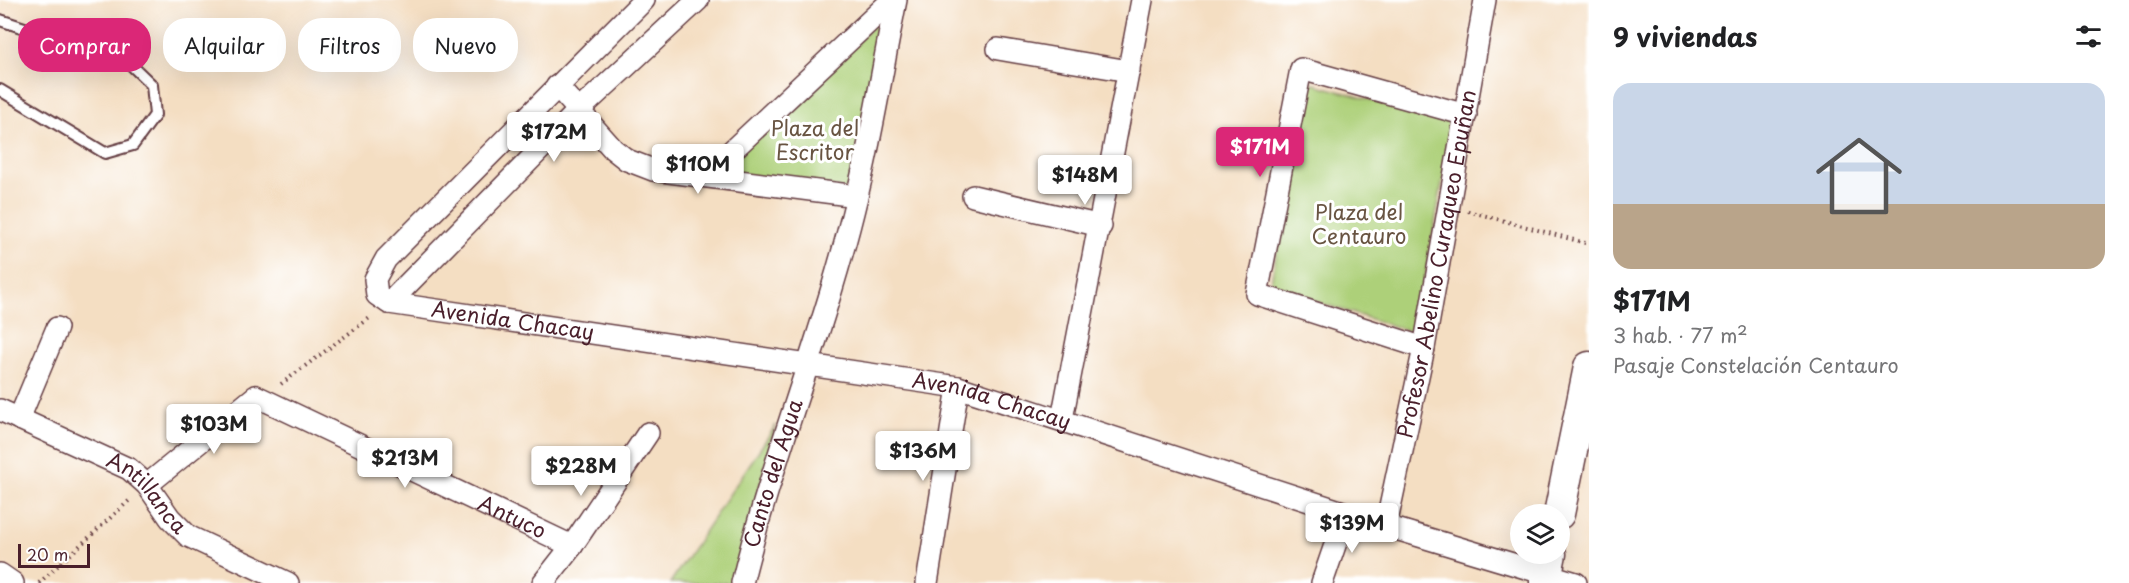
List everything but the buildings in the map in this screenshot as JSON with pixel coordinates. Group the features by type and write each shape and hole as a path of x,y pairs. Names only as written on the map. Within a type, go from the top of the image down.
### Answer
{"street":[{"path":"644,0 386,260 375,279 377,295 389,303 578,111 698,0"},
{"path":"705,176 894,0"},
{"name":"Canto del Agua","path":"742,583 759,512 808,365 857,196 894,0"},
{"path":"1062,419 1101,226 1142,0"},
{"name":"Profesor Abelino Curaqueo Epuñan","path":"1386,526 1424,348 1485,0"},
{"path":"998,49 1129,71"},
{"path":"1424,348 1257,294 1301,69 1466,115"},
{"path":"557,86 578,111 627,160 653,170 857,196"},
{"path":"973,196 1101,226"},
{"name":"Avenida Chacay","path":"389,303 958,387 1386,526 1547,570 1576,583"},
{"path":"9,414 57,328"},
{"path":"1561,504 1589,367"},
{"path":"927,583 958,387"},
{"path":"147,485 256,396"},
{"name":"Antuco","path":"256,396 572,546"},
{"name":"Antillanca","path":"9,414 129,469 147,485 170,518 188,536 288,583"},
{"path":"543,583 572,546 648,433"},
{"path":"1322,583 1346,513"},
{"path":"0,574 13,583"}],"lane":[{"path":"0,20 128,62 152,85 155,115 134,145 105,153 0,90"}],"path":[{"path":"1449,206 1589,244"},
{"path":"256,396 289,380 389,303"},
{"path":"39,583 147,485"}],"green space":[{"name":"Plaza del Escritor","path":"886,14 850,190 717,173"},
{"name":"Plaza del Centauro","path":"1310,83 1453,123 1415,333 1270,287"},
{"path":"776,425 734,583 670,583"}]}
